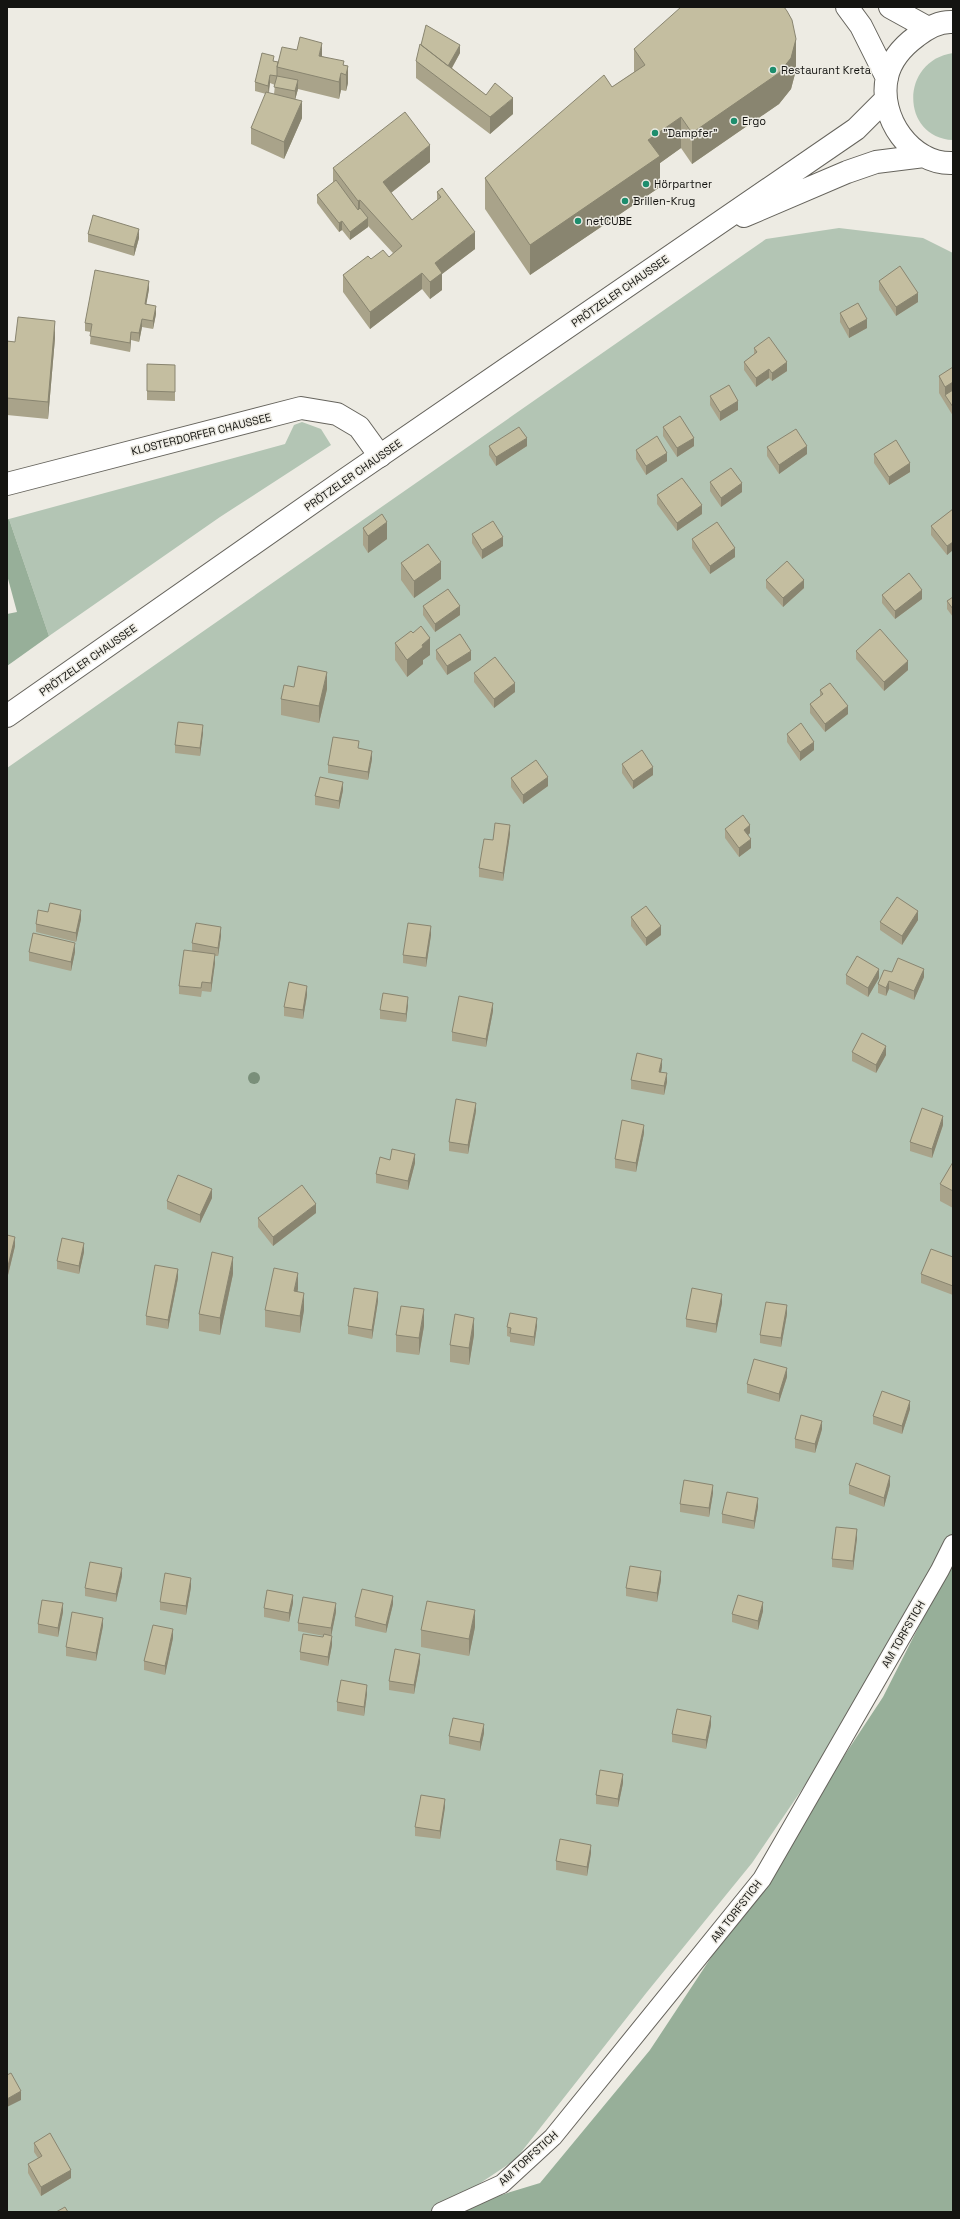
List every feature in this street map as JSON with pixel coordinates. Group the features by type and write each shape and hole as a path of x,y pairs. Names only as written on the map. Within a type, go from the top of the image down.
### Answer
{"main road":[{"path":"847,7 861,26 887,78"},
{"path":"890,7 928,28"},
{"path":"951,164 924,156 904,142 895,128 885,100 887,78 895,57 906,44 928,28 953,22"},
{"name":"PRÖTZELER CHAUSSEE","path":"7,716 380,456 856,129 885,100"},
{"name":"PRÖTZELER CHAUSSEE","path":"701,235 876,162 924,156"},
{"name":"KLOSTERDORFER CHAUSSEE","path":"7,484 301,408 337,414 358,427 380,456"}],"lane":[{"name":"AM TORFSTICH","path":"441,2212 502,2184 553,2137 762,1879 940,1570 953,1544"}],"green space":[{"path":"953,53 953,140 936,136 923,127 916,114 913,99 916,84 923,70 935,59"},
{"path":"839,228 923,238 953,253 953,1540 902,1642 752,1863 647,1992 515,2160 446,2206 430,2212 7,2212 7,768 766,239"},
{"path":"302,422 321,429 331,445 220,517 49,636 9,519 285,444 294,425"},
{"path":"9,519 49,636 7,666 7,614 17,612 7,575 7,520"},
{"path":"953,1559 953,2212 445,2212 540,2183 650,2050 883,1697"}],"building":[{"name":"\"Dampfer\"","path":"681,7 784,7 792,20 796,39 791,58 779,73 692,133 681,117 648,140 660,156 530,245 485,178 604,75 612,87 645,65 634,49"},
{"path":"426,25 460,45 448,66 421,45"},
{"path":"300,37 322,43 319,56 344,61 343,65 348,66 346,75 341,73 339,82 277,67 282,47 297,50"},
{"path":"420,44 486,95 495,83 513,98 490,117 416,61"},
{"path":"262,53 274,56 273,61 278,62 277,76 270,75 268,86 255,82"},
{"path":"277,76 298,80 295,91 274,87"},
{"path":"266,92 302,101 284,142 251,128"},
{"path":"405,112 430,145 383,182 412,220 441,197 437,192 442,188 475,232 435,263 442,273 430,282 422,273 370,312 343,275 368,256 371,259 383,250 389,257 402,246 360,200 358,201 333,168"},
{"path":"336,180 358,210 360,208 368,218 350,232 342,221 339,223 317,195"},
{"path":"93,215 139,229 134,247 88,234"},
{"path":"900,266 918,293 896,307 879,281"},
{"path":"95,270 149,281 145,304 156,306 153,321 142,319 139,333 131,332 130,343 90,336 92,324 85,323"},
{"path":"858,303 867,319 849,329 840,313"},
{"path":"18,317 55,321 48,402 7,398 7,341 15,342"},
{"path":"769,337 787,362 772,373 769,369 756,378 744,362 757,352 754,348"},
{"path":"147,364 175,365 175,392 147,391"},
{"path":"953,367 953,382 945,387 939,376"},
{"path":"729,385 738,401 720,412 710,396"},
{"path":"953,390 953,407 945,395"},
{"path":"680,416 694,438 677,448 663,427"},
{"path":"519,427 527,438 496,457 489,446"},
{"path":"796,429 807,446 779,465 767,447"},
{"path":"657,436 667,453 646,466 636,450"},
{"path":"896,440 910,463 889,477 874,454"},
{"path":"731,468 742,483 721,498 710,482"},
{"path":"682,478 702,505 677,523 657,495"},
{"path":"953,509 953,542 947,546 931,526"},
{"path":"382,514 387,522 368,536 363,528"},
{"path":"493,521 503,537 482,550 472,534"},
{"path":"717,522 735,548 710,566 692,539"},
{"path":"428,544 441,562 414,581 401,563"},
{"path":"787,561 804,580 783,598 766,580"},
{"path":"909,573 922,590 895,611 882,595"},
{"path":"448,589 460,606 435,624 423,606"},
{"path":"953,597 953,609 947,601"},
{"path":"421,626 430,638 422,645 423,647 407,660 395,643 411,631 413,633"},
{"path":"880,629 908,661 884,682 856,651"},
{"path":"460,634 471,651 447,666 436,650"},
{"path":"495,657 515,683 494,699 474,673"},
{"path":"298,666 327,672 319,706 281,699 284,685 294,687"},
{"path":"830,683 848,706 825,724 810,704 823,694 820,690"},
{"path":"178,722 203,725 200,748 175,745"},
{"path":"801,723 814,742 800,752 787,734"},
{"path":"333,737 359,741 358,748 372,751 368,772 328,765"},
{"path":"642,750 653,767 633,781 622,764"},
{"path":"536,760 548,777 523,795 511,778"},
{"path":"320,777 343,782 339,801 315,796"},
{"path":"743,815 750,825 744,830 751,839 739,848 725,829"},
{"path":"495,823 510,825 503,873 479,868 484,839 493,840"},
{"path":"897,897 918,911 902,936 880,922"},
{"path":"50,903 81,910 76,933 36,924 38,910 48,912"},
{"path":"646,906 661,926 646,938 631,917"},
{"path":"196,923 221,927 218,948 192,943"},
{"path":"408,923 431,926 426,958 403,955"},
{"path":"33,933 75,943 71,962 29,952"},
{"path":"184,950 215,954 211,983 202,982 201,988 179,986"},
{"path":"857,956 879,969 868,988 846,975"},
{"path":"898,958 924,969 914,991 889,981 886,988 878,984 884,970 892,972"},
{"path":"289,982 307,986 303,1010 284,1007"},
{"path":"383,993 408,997 406,1014 380,1010"},
{"path":"459,996 493,1003 486,1039 452,1032"},
{"path":"862,1033 886,1046 876,1065 852,1052"},
{"path":"637,1053 662,1059 659,1072 667,1073 664,1086 631,1080"},
{"path":"456,1099 476,1103 468,1145 449,1142"},
{"path":"922,1108 943,1116 932,1149 910,1142"},
{"path":"622,1120 644,1125 636,1163 615,1159"},
{"path":"392,1149 415,1154 408,1181 376,1174 380,1157 390,1160"},
{"path":"953,1162 953,1191 940,1184"},
{"path":"178,1175 212,1189 200,1215 167,1201"},
{"path":"302,1185 316,1204 273,1237 258,1218"},
{"path":"7,1235 15,1237 8,1266 7,1266"},
{"path":"62,1238 84,1243 79,1266 57,1261"},
{"path":"931,1249 953,1257 953,1286 921,1274"},
{"path":"212,1252 233,1257 220,1318 199,1314"},
{"path":"155,1265 178,1269 168,1320 146,1316"},
{"path":"274,1268 298,1273 294,1291 304,1293 300,1316 265,1310"},
{"path":"354,1288 378,1292 372,1330 348,1326"},
{"path":"692,1288 722,1294 716,1324 686,1319"},
{"path":"766,1302 787,1305 781,1338 760,1335"},
{"path":"401,1306 424,1309 419,1338 396,1335"},
{"path":"510,1313 537,1318 534,1337 510,1333 511,1328 507,1327"},
{"path":"455,1314 474,1318 469,1348 450,1345"},
{"path":"754,1359 787,1368 779,1394 747,1384"},
{"path":"882,1391 910,1401 902,1426 873,1416"},
{"path":"801,1415 822,1421 815,1444 795,1439"},
{"path":"856,1463 890,1476 884,1498 849,1485"},
{"path":"684,1480 713,1485 709,1508 680,1504"},
{"path":"727,1492 758,1498 754,1521 722,1514"},
{"path":"836,1527 857,1529 853,1561 832,1559"},
{"path":"90,1562 122,1568 116,1594 85,1588"},
{"path":"630,1566 661,1571 657,1593 626,1588"},
{"path":"165,1573 191,1578 186,1606 160,1602"},
{"path":"362,1589 393,1596 386,1625 355,1617"},
{"path":"267,1590 293,1595 289,1613 264,1608"},
{"path":"738,1595 763,1602 758,1621 732,1614"},
{"path":"303,1597 336,1603 331,1628 298,1623"},
{"path":"42,1600 63,1603 58,1628 38,1624"},
{"path":"427,1601 475,1610 469,1639 421,1630"},
{"path":"72,1612 103,1618 96,1653 66,1647"},
{"path":"153,1625 173,1629 165,1666 144,1661"},
{"path":"303,1634 323,1637 324,1634 332,1636 328,1657 300,1652"},
{"path":"395,1649 420,1654 414,1685 389,1681"},
{"path":"341,1680 367,1685 364,1707 337,1702"},
{"path":"677,1709 711,1716 706,1740 672,1734"},
{"path":"453,1718 484,1724 480,1742 449,1736"},
{"path":"600,1770 623,1774 618,1799 596,1795"},
{"path":"421,1795 445,1799 440,1831 415,1827"},
{"path":"560,1839 591,1845 587,1867 556,1861"},
{"path":"11,2073 21,2091 7,2099 7,2075"},
{"path":"50,2133 71,2170 41,2187 28,2164 42,2156 34,2143"},
{"path":"65,2207 68,2212 56,2212"}],"place":[{"name":"Restaurant Kreta","path":"773,70"},
{"name":"Ergo","path":"734,121"},
{"name":"\"Dampfer\"","path":"655,133"},
{"name":"Hörpartner","path":"646,184"},
{"name":"Brillen-Krug","path":"625,201"},
{"name":"netCUBE","path":"578,221"}]}
